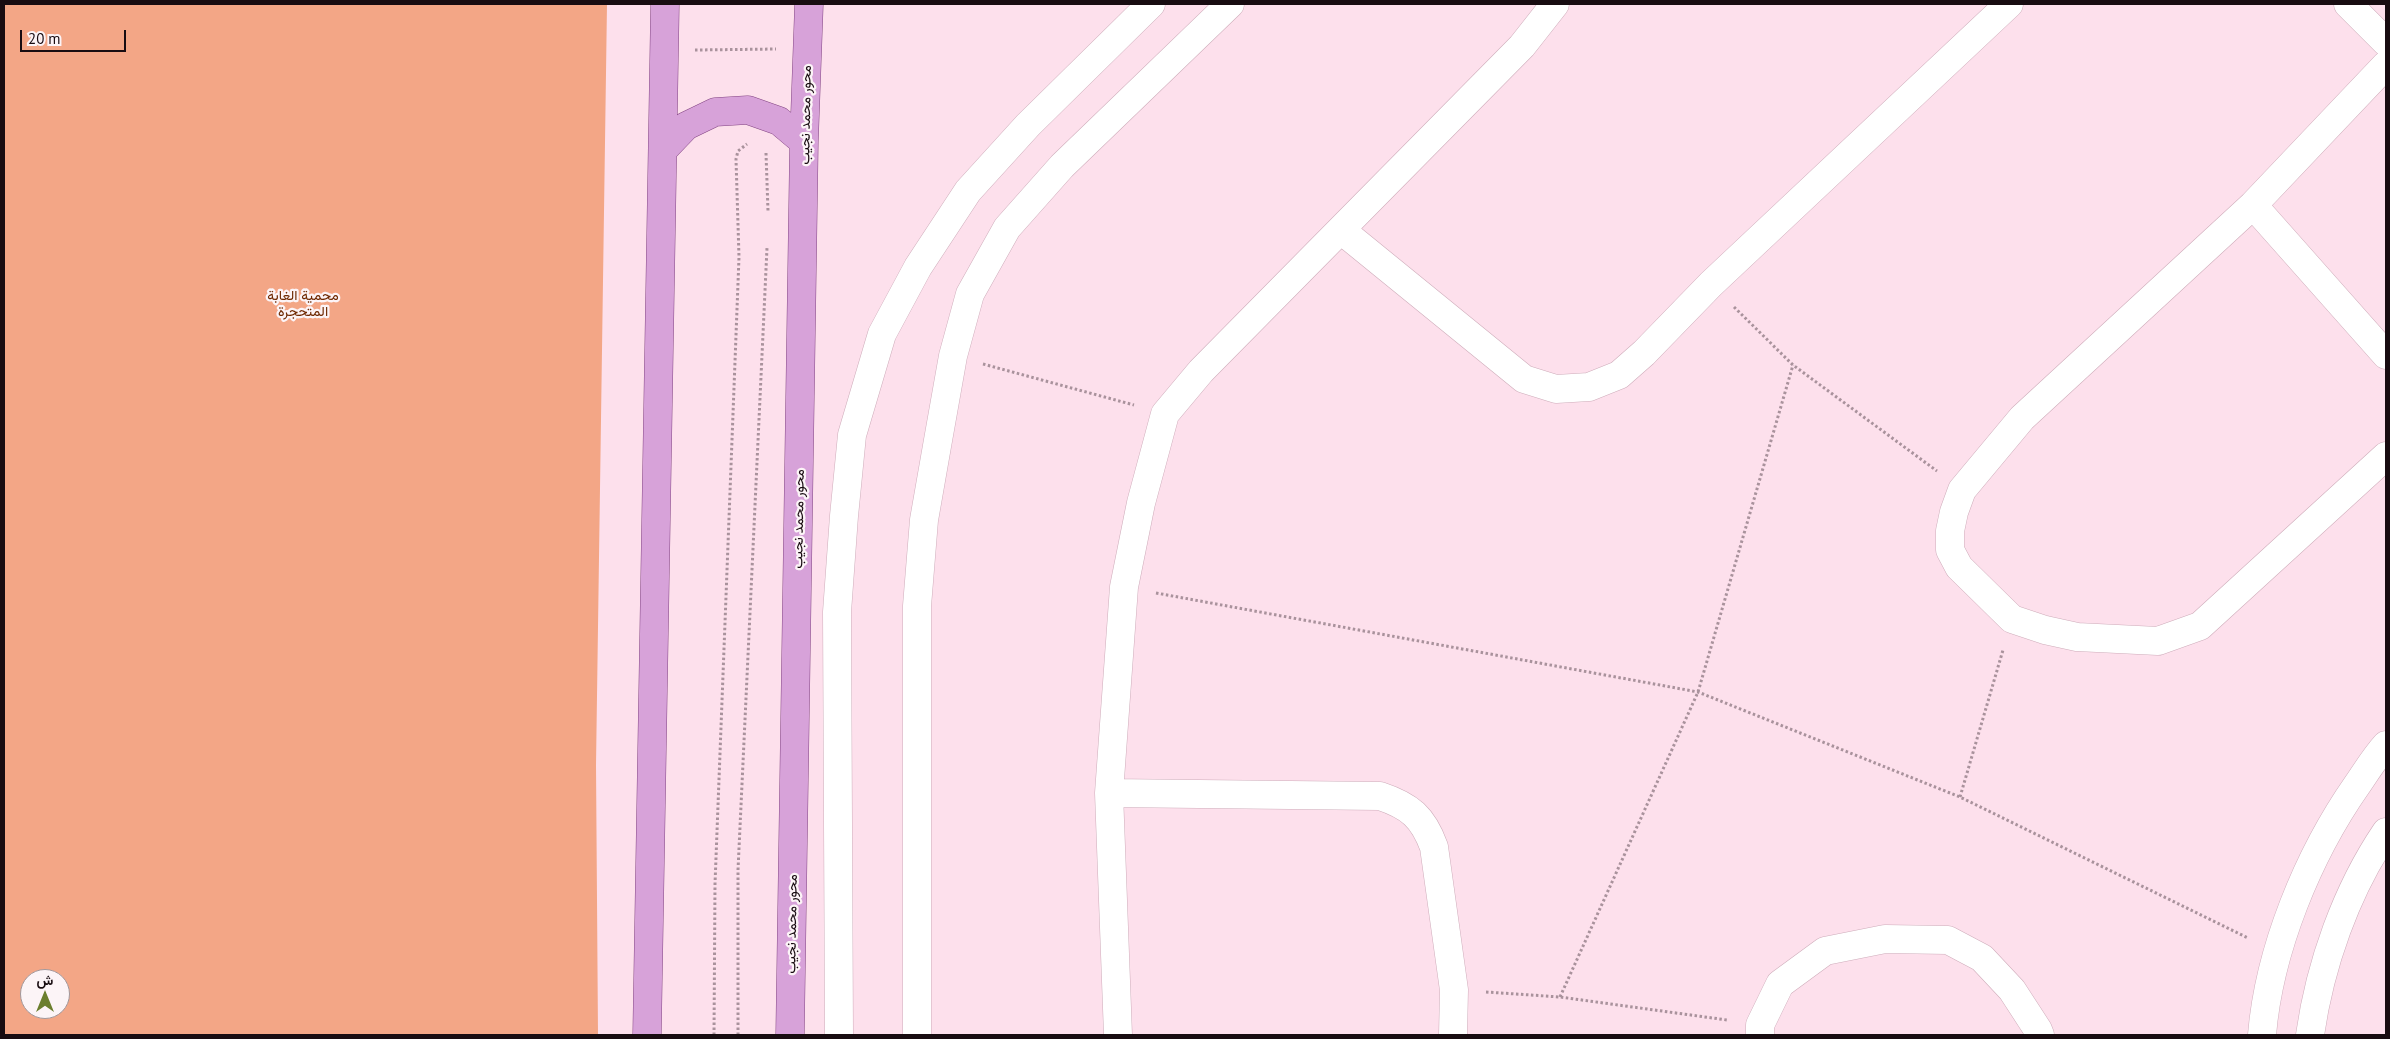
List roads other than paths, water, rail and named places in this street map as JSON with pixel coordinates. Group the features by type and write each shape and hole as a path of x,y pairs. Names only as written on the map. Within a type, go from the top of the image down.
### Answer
{"main road":[{"path":"647,1035 665,4"},
{"name":"محور محمد نجيب","path":"790,1035 804,142 809,4"},
{"path":"663,150 686,126 715,112 748,110 779,120 804,142"}],"street":[{"path":"839,1035 838,612 844,516 852,435 882,334 918,267 968,191 1028,125 1151,4"},
{"path":"916,1035 917,606 924,520 954,356 970,294 1007,228 1062,166 1230,4"},
{"path":"1118,1035 1109,793 1124,588 1141,502 1166,414 1201,371 1522,46 1555,4"},
{"path":"1341,230 1524,379 1556,389 1589,387 1619,375 1644,353 1710,284 2009,4"},
{"path":"2348,4 2386,42"},
{"path":"2386,65 2252,205 2022,418 1962,490 1950,531 1950,550 1959,567 2012,619 2045,630 2077,637 2158,641 2200,626 2386,456"},
{"path":"2252,205 2386,355"},
{"path":"2262,1035 2278,953 2302,882 2337,814 2386,745"},
{"path":"1109,793 1380,796 1399,802 1415,813 1427,829 1434,847 1454,990 1453,1035"},
{"path":"2310,1035 2315,1003 2339,924 2375,848 2386,832"},
{"path":"1760,1030 1780,984 1825,951 1885,939 1948,940 1982,958 2012,990 2040,1035"}],"park label":[{"name":"محمية الغابة المتحجرة","path":"303,304"}]}
